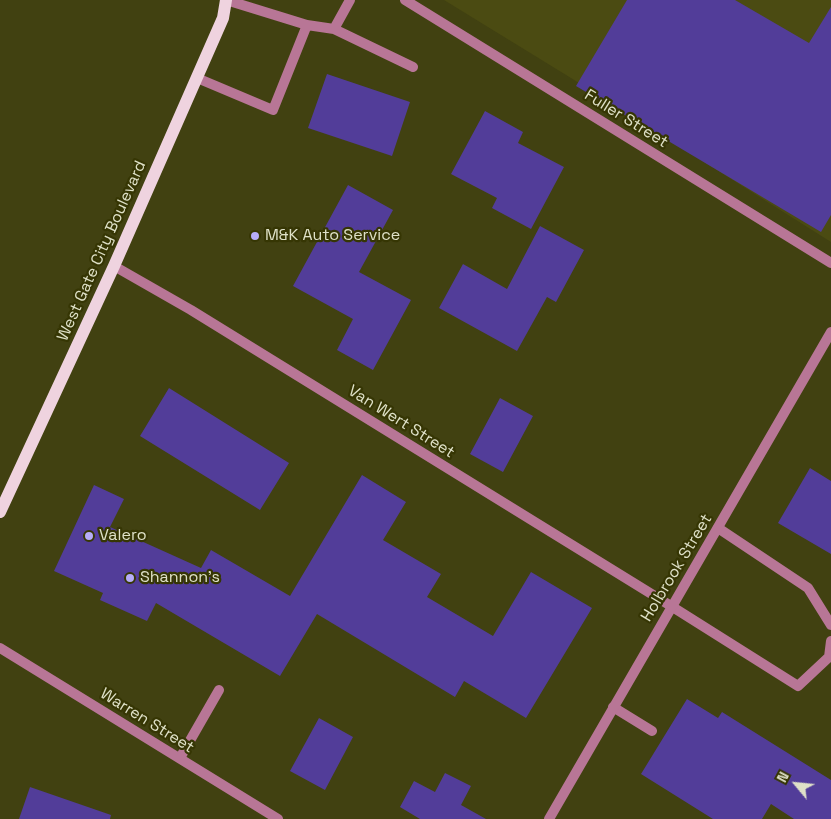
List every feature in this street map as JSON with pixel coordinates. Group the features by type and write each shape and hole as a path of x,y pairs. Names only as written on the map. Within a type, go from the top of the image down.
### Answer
{"main road":[{"name":"West Gate City Boulevard","path":"0,512 114,266 197,78 223,18 226,0"}],"street":[{"path":"226,0 306,25 334,29 413,67"},
{"path":"334,29 350,0"},
{"name":"Fuller Street","path":"405,0 831,263"},
{"path":"197,78 273,110 306,25"},
{"name":"Van Wert Street","path":"114,266 200,315 798,686 829,657 831,641"},
{"name":"Holbrook Street","path":"549,819 831,332"},
{"path":"718,528 808,588 831,625"},
{"name":"Warren Street","path":"0,648 278,819"},
{"path":"180,758 219,690"},
{"path":"613,707 652,731"}],"shaded area":[{"path":"444,0 831,0 831,242 571,78"}],"building":[{"path":"627,0 735,0 809,43 831,7 831,215 821,232 576,86"},
{"path":"327,74 410,102 392,156 308,128"},
{"path":"485,111 523,132 518,143 564,167 531,229 492,208 497,198 451,174"},
{"path":"348,185 393,210 359,272 411,300 373,370 337,350 353,319 293,286"},
{"path":"540,226 584,250 556,302 547,297 517,351 439,308 463,264 507,289"},
{"path":"169,388 289,463 260,510 140,436"},
{"path":"500,398 533,416 503,472 470,454"},
{"path":"810,468 831,481 831,554 778,523"},
{"path":"362,475 406,502 383,540 441,574 427,597 493,636 531,572 592,608 526,718 464,681 455,697 317,614 280,676 156,603 147,621 100,600 103,593 54,571 94,485 124,499 110,527 201,568 211,550 290,596"},
{"path":"687,699 718,718 722,712 831,780 831,819 794,819 771,804 762,819 713,819 641,774"},
{"path":"319,718 353,737 325,790 290,771"},
{"path":"445,773 471,786 461,805 486,819 420,819 400,807 414,781 435,792"},
{"path":"30,787 111,815 110,819 19,819"}],"place":[{"name":"M&K Auto Service","path":"255,236"},
{"name":"Valero","path":"89,536"},
{"name":"Shannon's","path":"130,578"}]}
